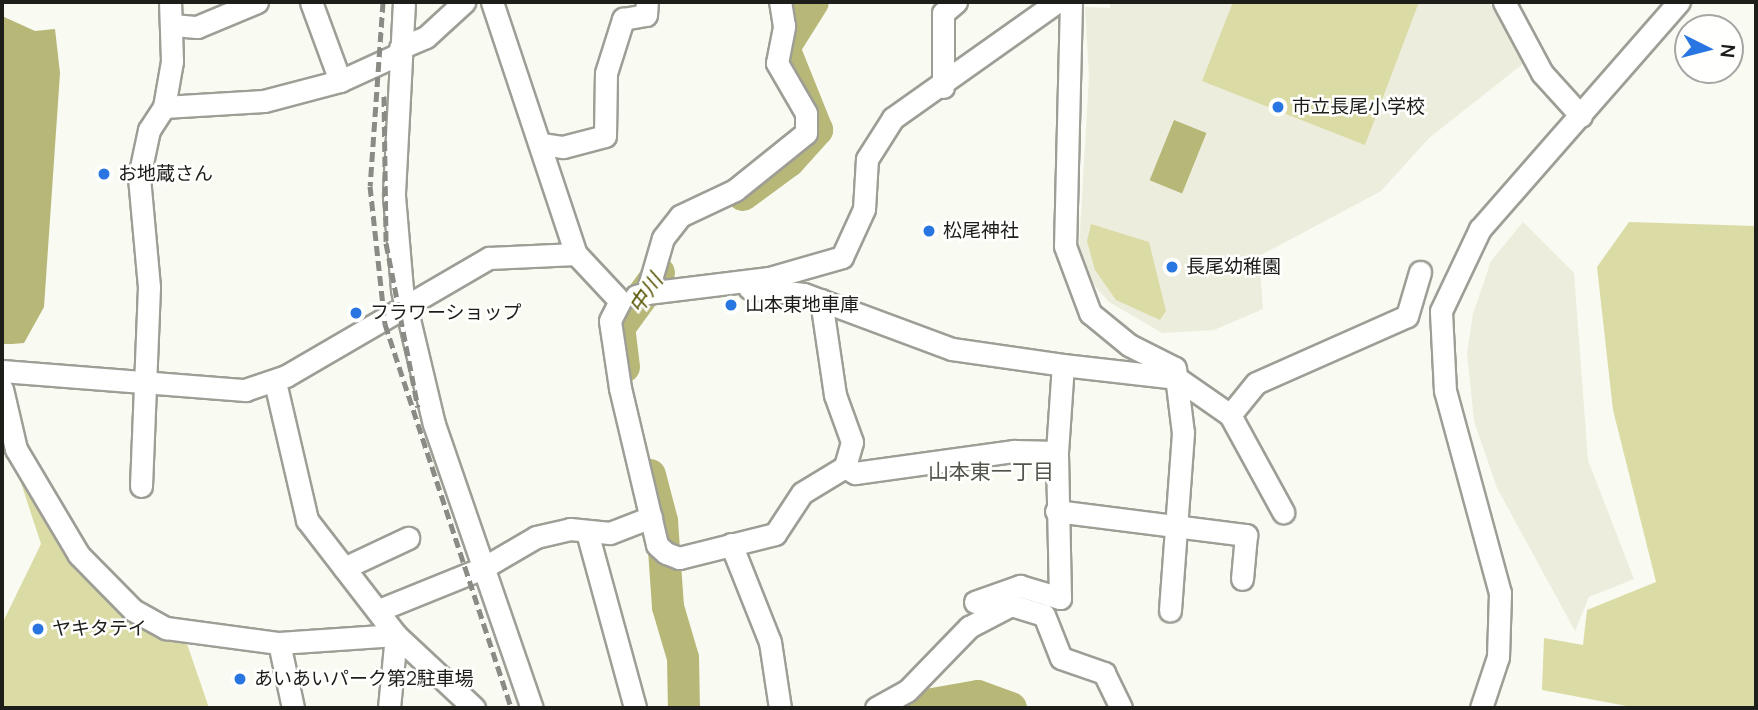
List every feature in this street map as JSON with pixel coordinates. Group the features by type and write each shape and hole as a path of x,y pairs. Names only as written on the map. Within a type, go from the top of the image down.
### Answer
{"street":[{"path":"141,486 148,379 149,287 139,177 149,130 164,107 173,26 170,2"},
{"path":"173,26 197,27 257,2"},
{"path":"311,2 340,81"},
{"path":"404,2 394,196 407,306 434,424 532,708"},
{"path":"164,107 264,101 340,81 426,37 464,2"},
{"path":"492,2 543,144 576,254 620,301"},
{"path":"543,144 563,147 605,136 613,51 623,19 646,15 647,2"},
{"path":"647,293 663,238 680,216 735,190 806,133 806,113 777,63 784,26 780,2"},
{"path":"943,88 943,13 956,2"},
{"path":"821,300 835,395 852,442 845,467 802,493 775,534 679,558 657,545 610,321 620,301 647,293 719,285 842,257 864,208 867,159 880,134 1057,2"},
{"path":"1071,2 1069,265 1090,313 1129,345 1175,368 1177,378 1183,433 1170,611"},
{"path":"1504,2 1542,73 1581,116"},
{"path":"1481,708 1498,657 1500,593 1445,391 1441,311 1480,229 1679,2"},
{"path":"2,371 148,379 220,392 275,382 489,258 576,254"},
{"path":"1230,415 1256,383 1407,316 1420,272"},
{"path":"719,285 821,300 952,349 1177,378 1230,415 1283,512"},
{"path":"975,603 1020,586 1060,598 1056,452 1063,365"},
{"path":"275,382 307,520 396,635 474,708"},
{"path":"2,389 16,449 72,544 133,610 166,628 279,643 396,635"},
{"path":"845,467 855,473 1014,451 1056,452"},
{"path":"1056,512 1246,535 1242,579"},
{"path":"379,610 483,568 536,537 587,532 610,533 651,517"},
{"path":"587,532 635,708"},
{"path":"344,568 408,538"},
{"path":"732,544 770,642 784,706"},
{"path":"876,708 907,691 970,627 1011,605 1044,615 1061,657 1104,673 1121,708"},
{"path":"389,708 396,635"},
{"path":"279,643 293,708"}],"shaded area":[{"name":"市立長尾小学校","path":"1110,2 1489,2 1524,63 1429,138 1381,191 1259,256 1263,309 1214,330 1162,333 1109,302 1088,278 1079,249 1089,76 1085,7 1110,8"},
{"path":"2,16 35,31 55,29 60,73 44,307 24,343 12,344 2,344"},
{"path":"1174,120 1206,133 1182,193 1150,180"},
{"path":"1523,222 1574,273 1588,460 1634,579 1589,597 1575,631 1497,488 1474,421 1467,353 1473,314 1491,261"}],"green space":[{"path":"1233,2 1419,2 1365,145 1202,81"},
{"path":"1629,222 1756,226 1756,708 1637,708 1542,690 1544,638 1583,645 1587,610 1656,582 1613,410 1597,267"},
{"path":"1091,224 1149,242 1166,311 1160,320 1116,300 1095,270 1087,241"},
{"path":"7,440 78,562 185,638 209,708 2,708 2,624 41,544"}],"waterway":[{"name":"中川","path":"743,195 789,161 817,130 784,48 813,2"},
{"name":"中川","path":"624,367 619,328 659,273"},
{"name":"中川","path":"650,475 662,521 668,607 683,658 684,708"},
{"path":"910,708 978,696 1011,708"}],"railway":[{"path":"383,2 370,186 385,324 511,708"},
{"path":"384,96 386,243 418,407"}],"place":[{"name":"市立長尾小学校","path":"1278,107"},
{"name":"お地蔵さん","path":"104,174"},
{"name":"松尾神社","path":"929,231"},
{"name":"長尾幼稚園","path":"1172,267"},
{"name":"山本東地車庫","path":"731,305"},
{"name":"フラワーショップ","path":"356,313"},
{"name":"ヤキタテイ","path":"38,629"},
{"name":"あいあいパーク第2駐車場","path":"240,679"}],"district":[{"name":"山本東一丁目","path":"991,471"}]}
